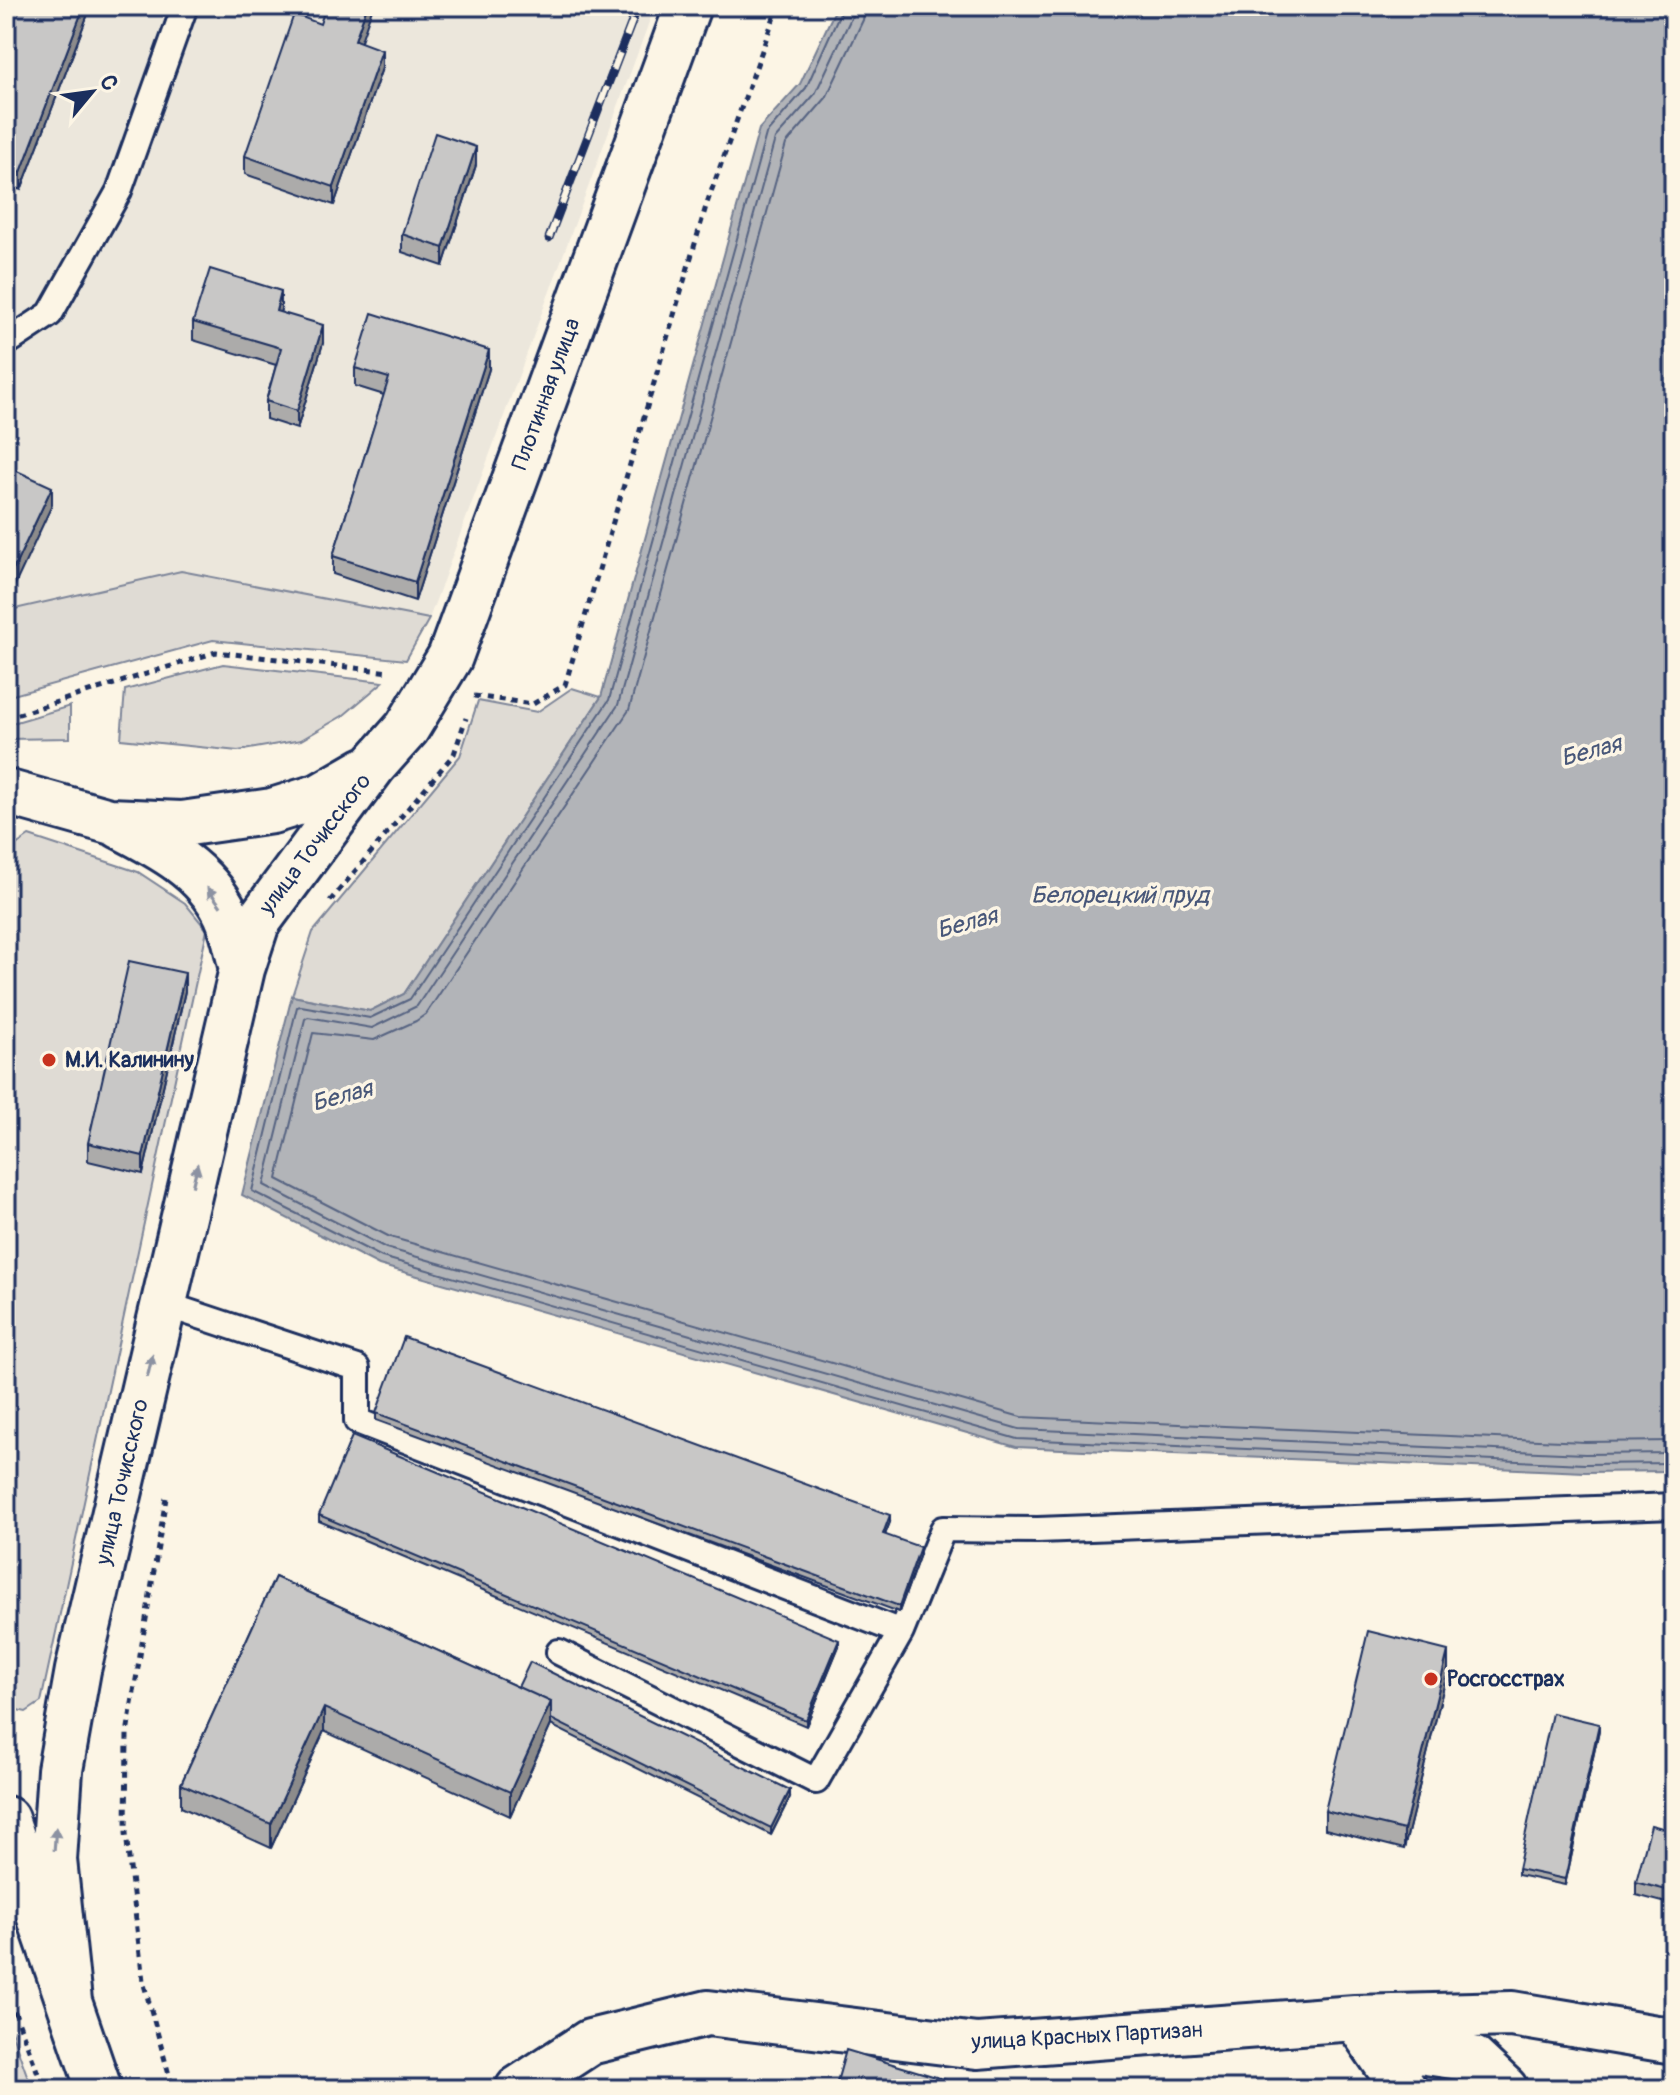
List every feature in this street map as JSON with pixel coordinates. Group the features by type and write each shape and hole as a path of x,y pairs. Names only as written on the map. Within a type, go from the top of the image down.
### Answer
{"street":[{"name":"Плотинная улица","path":"374,765 407,728 450,657 688,6"},
{"path":"6,792 109,821 182,824 272,811 320,796 374,765"},
{"name":"улица Точисского","path":"69,2001 54,1860 60,1770 78,1670 242,969 257,923 374,765"},
{"name":"улица Точисского","path":"109,821 166,849 199,878 225,913 242,969"},
{"name":"улица Точисского","path":"6,1819 99,2089"},
{"name":"улица Красных Партизан","path":"518,2089 590,2042 708,2013 977,2046 1355,2018 1512,2014 1674,2041"},
{"path":"1355,2018 1404,2089"},
{"path":"1355,2018 1413,2050 1473,2059 1505,2089"}],"lane":[{"path":"6,343 50,314 119,191 185,6"},
{"path":"164,1304 357,1368 357,1421 901,1632"},
{"path":"559,1652 816,1781 901,1632 943,1529 1038,1530 1674,1506"}],"path":[{"path":"473,696 533,704 565,685 707,203 778,6"},
{"path":"6,718 216,652 399,673"},
{"path":"168,1485 127,1734 126,1833 143,1981 173,2089"},
{"path":"6,1989 44,2089"}],"shaded area":[{"path":"6,6 655,6 429,619 181,571 6,611"},
{"path":"181,571 429,619 406,660 213,640 6,697 6,611"},
{"path":"223,664 383,682 344,715 301,740 238,751 121,739 125,690"},
{"path":"572,688 601,697 404,994 370,1011 292,996 313,932 460,756 478,701 537,712"},
{"path":"70,706 70,738 6,739 6,725"},
{"path":"29,836 138,872 185,903 207,930 41,1702 26,1712 17,1710 6,1664 6,852"},
{"path":"6,2017 32,2089 6,2089"}],"water":[{"name":"Белорецкий пруд","path":"837,6 1674,6 1674,1471 1585,1472 1016,1447 379,1265 242,1195 292,996 370,1011 404,994 601,697 759,129 800,84"}],"building":[{"path":"19,6 84,6 21,172 6,167 6,41"},
{"path":"326,6 367,6 355,40 382,50 334,187 245,156 294,14 320,24"},
{"path":"435,133 476,147 443,248 402,234"},
{"path":"210,269 281,291 276,311 323,325 297,411 266,401 281,348 193,322"},
{"path":"372,313 489,350 415,582 333,556 389,378 355,368"},
{"path":"6,466 52,487 6,585"},
{"path":"129,961 185,973 143,1156 88,1143"},
{"path":"404,1337 890,1515 883,1534 920,1547 899,1606 376,1413"},
{"path":"352,1436 839,1640 806,1720 319,1515"},
{"path":"275,1577 551,1702 510,1792 324,1708 271,1824 181,1784"},
{"path":"1368,1631 1448,1651 1404,1830 1325,1811"},
{"path":"530,1662 790,1790 771,1828 551,1719 551,1702 518,1687"},
{"path":"1552,1713 1599,1724 1565,1879 1518,1869"},
{"path":"1651,1825 1674,1831 1674,1892 1636,1882"},
{"path":"846,2050 946,2080 943,2089 835,2089"}],"railway":[{"path":"549,238 638,6"}],"place":[{"name":"М.И. Калинину","path":"49,1060"},
{"name":"Росгосстрах","path":"1431,1679"}],"water label":[{"name":"Белая","path":"1591,751"},
{"name":"Белая","path":"967,923"},
{"name":"Белая","path":"342,1096"}]}
